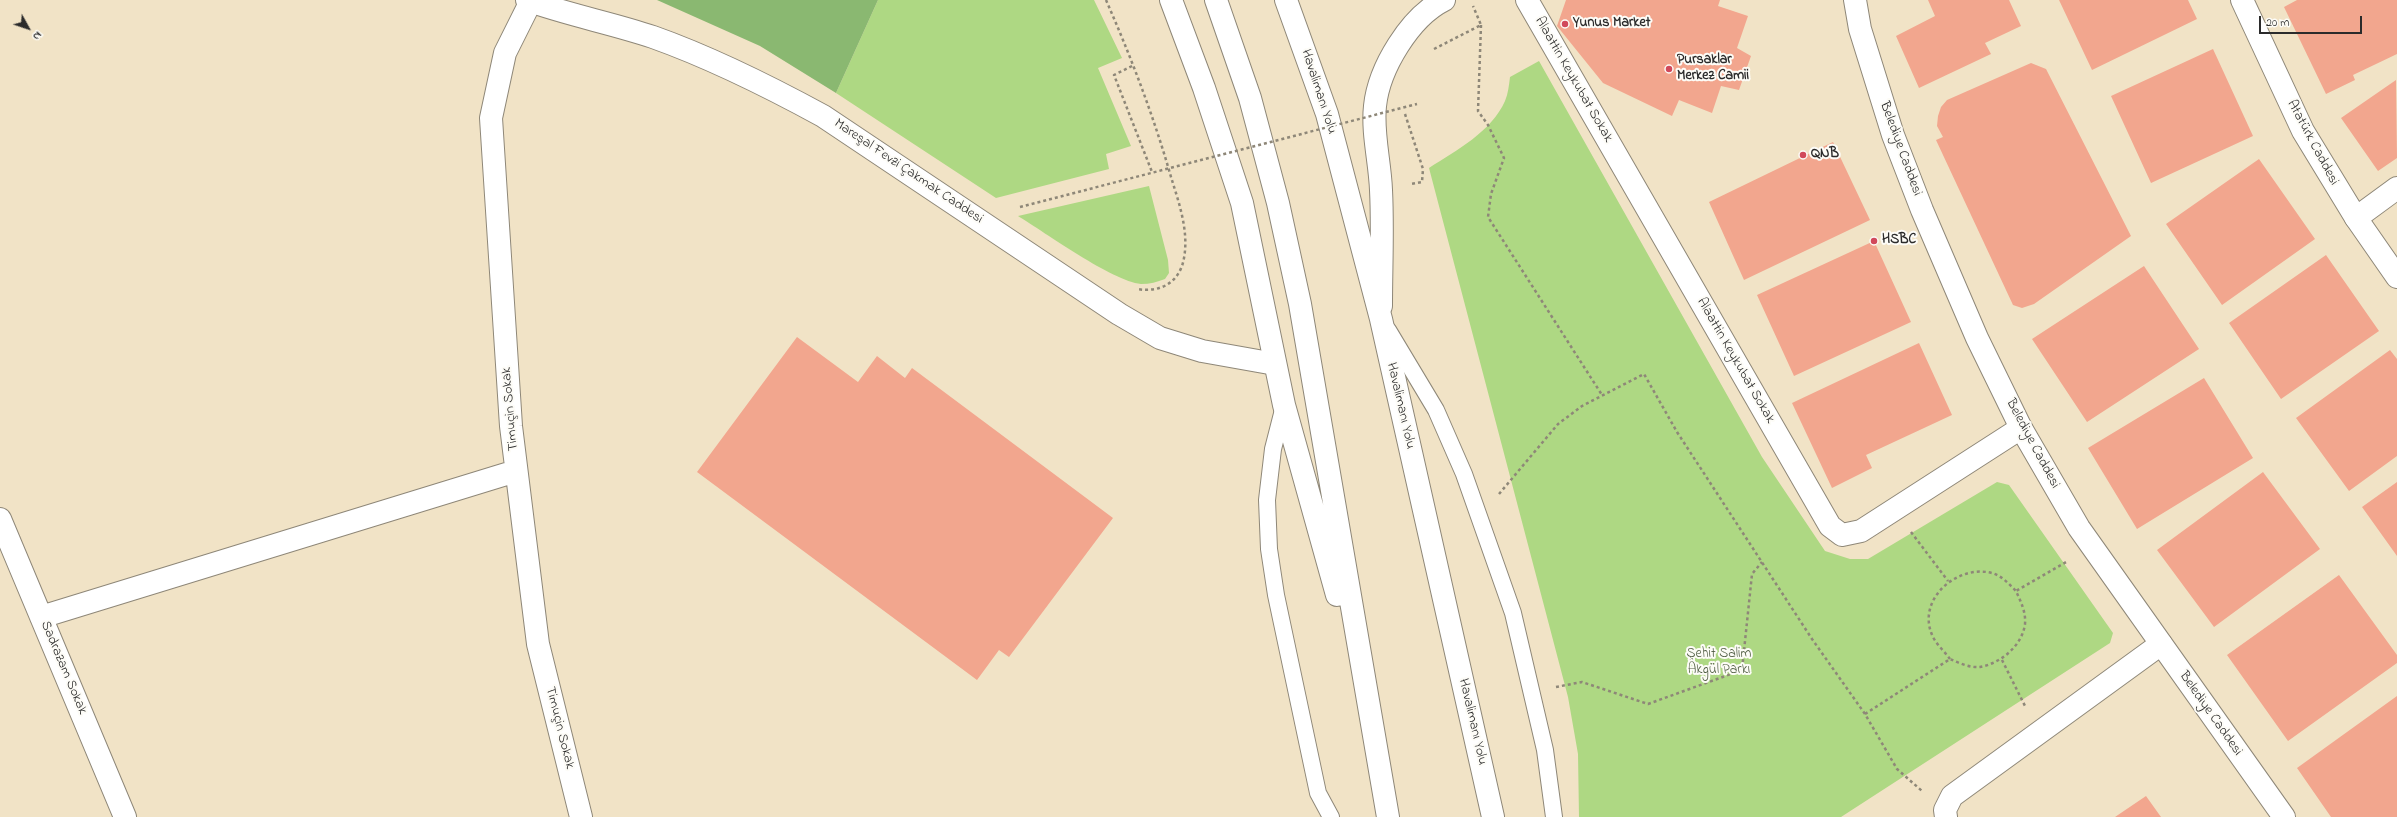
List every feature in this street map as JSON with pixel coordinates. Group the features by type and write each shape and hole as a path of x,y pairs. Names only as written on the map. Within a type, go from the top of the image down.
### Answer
{"main road":[{"path":"1171,0 1204,88 1242,203 1284,405 1374,727"},
{"path":"1216,0 1250,98 1291,265 1374,727 1388,817"},
{"name":"Havalimanı Yolu","path":"1286,0 1327,114 1381,319 1493,817"},
{"path":"1381,319 1381,190 1375,106 1380,81 1394,52 1411,28 1436,4 1444,0"},
{"name":"Alaattin Keykubat Sokak","path":"1527,0 1830,526 1842,535 1861,531 2021,428"},
{"path":"1845,0 1860,29"},
{"path":"1855,0 1860,29"},
{"name":"Atatürk Caddesi","path":"2242,0 2303,131 2356,218 2397,277"},
{"name":"Mareşal Fevzi Çakmak Caddesi","path":"529,1 652,37 727,67 775,89 836,125 1119,314 1160,338 1202,351 1275,364"},
{"name":"Timuçin Sokak","path":"529,1 505,53 492,118 511,426 538,644 581,817"},
{"name":"Belediye Caddesi","path":"1860,29 1893,134 1925,217 1977,338 2021,428 2055,489 2093,547 2284,817"},
{"path":"2356,218 2397,188"},
{"path":"41,617 516,471"},
{"name":"Sadrazam Sokak","path":"0,519 125,817"},
{"path":"1945,814 1952,796 2161,644"}],"lane":[{"path":"1381,319 1436,410 1464,474 1513,613 1533,691 1545,750 1554,817"},
{"path":"1284,405 1273,449 1268,500 1269,548 1276,595 1318,793 1331,817"}],"path":[{"path":"1106,0 1161,141 1182,216 1185,239 1184,258 1177,275 1167,286 1156,290 1132,288"},
{"path":"1471,0 1480,25 1478,111 1488,125 1504,158 1491,194 1488,217 1602,395"},
{"path":"1430,51 1480,25"},
{"path":"1132,66 1114,74 1152,172"},
{"path":"1402,101 1423,169"},
{"path":"1020,207 1417,104"},
{"path":"1478,516 1511,482 1558,424 1582,406 1644,374 1677,432 1812,639 1865,714 1897,769 1945,814"},
{"path":"1894,510 1948,581"},
{"path":"2016,591 2093,547"},
{"path":"1533,691 1582,682 1648,704 1742,670 1752,574 1762,562"},
{"path":"1977,571 1993,573 2002,578 2016,591 2024,608 2025,624 2020,641 2002,660 1979,667 1962,664 1950,658 1933,637 1929,620 1933,601 1948,581 1961,574 1977,571"},
{"path":"1865,714 1950,658"},
{"path":"2002,660 2039,733"}],"green space":[{"path":"657,0 878,0 836,93 760,46"},
{"path":"878,0 1094,0 1122,58 1098,68 1131,146 1106,154 1109,169 996,198 836,93"},
{"name":"Şehit Salim Akgül Parkı","path":"1539,61 1762,457 1825,551 1850,559 1868,559 1997,482 2009,485 2113,633 2110,643 1841,817 1579,817 1578,754 1568,697 1429,168 1462,147 1482,131 1499,112 1505,101 1510,77"},
{"path":"1149,186 1168,260 1169,273 1165,279 1153,283 1141,284 1129,281 1113,274 1097,266 1018,216"}],"building":[{"name":"Pursaklar Merkez Camii","path":"1566,0 1720,0 1718,6 1748,16 1737,48 1751,56 1739,90 1721,86 1712,113 1679,100 1672,116 1603,83 1557,26"},
{"path":"1928,0 2009,0 2021,26 1985,43 1991,54 1919,88 1896,36 1935,16"},
{"path":"2059,0 2188,0 2197,19 2092,70"},
{"path":"2297,0 2397,0 2397,54 2353,75 2355,80 2326,94 2284,7"},
{"path":"2213,49 2253,136 2151,183 2111,96"},
{"path":"2031,63 2046,69 2131,236 2034,304 2022,308 2013,305 1936,140 1943,137 1937,126 1938,116 1941,107 1947,100"},
{"path":"2396,80 2397,158 2378,171 2341,118"},
{"path":"1833,142 1870,220 1744,280 1709,202"},
{"path":"2259,159 2315,239 2222,305 2166,224"},
{"path":"1874,241 1911,322 1794,376 1757,295"},
{"path":"2326,255 2379,331 2281,399 2229,323"},
{"path":"2144,266 2199,349 2087,422 2032,339"},
{"path":"797,337 858,382 877,356 905,378 912,368 1113,518 1009,657 999,650 977,680 697,472"},
{"path":"1919,343 1952,415 1866,455 1872,468 1832,488 1792,403"},
{"path":"2390,350 2397,359 2397,456 2349,491 2296,418"},
{"path":"2204,378 2253,458 2137,529 2088,448"},
{"path":"2263,472 2320,549 2214,627 2157,550"},
{"path":"2397,482 2397,556 2362,507"},
{"path":"2339,575 2397,655 2397,663 2288,741 2227,655"},
{"path":"2397,696 2397,817 2331,817 2297,768"},
{"path":"2146,796 2161,817 2115,817"}],"place":[{"name":"Yunus Market","path":"1565,24"},
{"name":"Pursaklar Merkez Camii","path":"1669,69"},
{"name":"QNB","path":"1803,155"},
{"name":"HSBC","path":"1874,241"}]}
